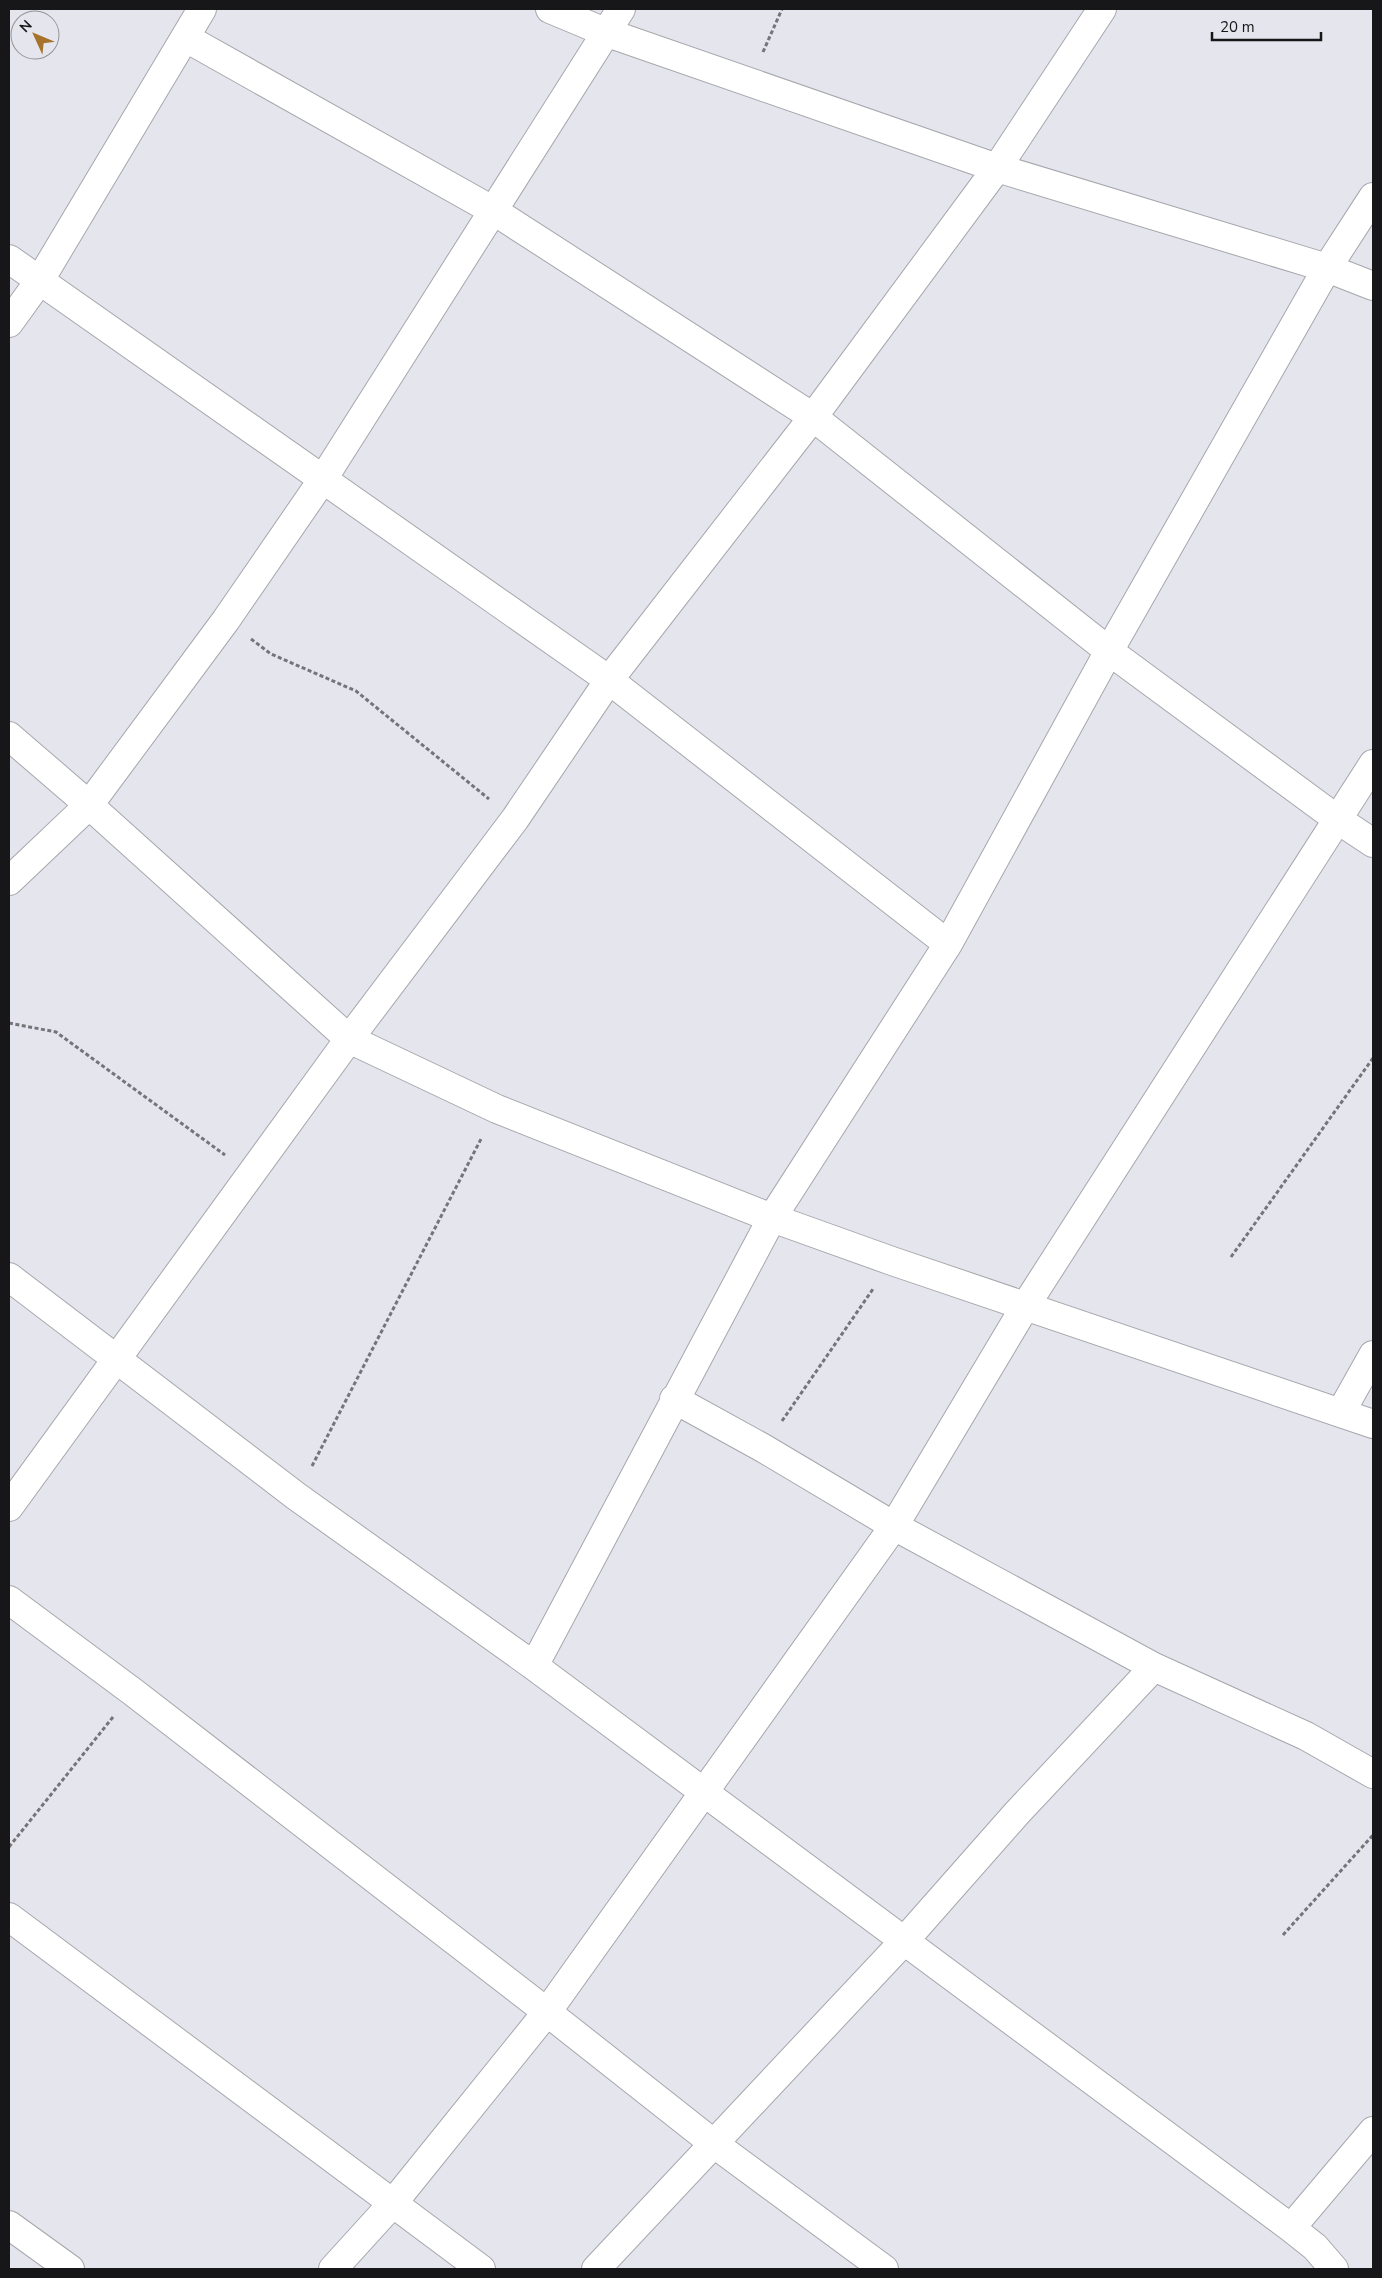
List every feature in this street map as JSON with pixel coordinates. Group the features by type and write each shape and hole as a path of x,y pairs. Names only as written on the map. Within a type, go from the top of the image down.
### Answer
{"street":[{"path":"550,9 605,32 997,168 1327,268 1373,286"},
{"path":"9,881 89,805 226,620 323,479 621,9"},
{"path":"9,1507 118,1360 349,1039 515,819 608,680 813,417 997,168 1102,9"},
{"path":"9,323 40,280 186,38 200,10"},
{"path":"186,38 494,211 813,417 1109,651 1337,820 1373,844"},
{"path":"534,1666 674,1399 772,1218 948,944 1109,651 1327,268 1373,197"},
{"path":"9,259 608,680 948,944"},
{"path":"9,736 89,805 349,1039 497,1109 772,1218 892,1261 1373,1424"},
{"path":"333,2269 393,2203 547,2012 894,1526 1026,1305 1373,764"},
{"path":"9,1277 296,1496 534,1666 1291,2228 1315,2247 1334,2269"},
{"path":"1341,1412 1373,1355"},
{"path":"674,1399 764,1448 894,1526 1154,1667 1306,1736 1373,1774"},
{"path":"9,1600 133,1692 547,2012 713,2143 884,2269"},
{"path":"596,2269 905,1940 1017,1813 1154,1667"},
{"path":"9,1917 481,2269"},
{"path":"1291,2228 1373,2131"},
{"path":"9,2225 70,2269"}],"path":[{"path":"750,83 782,9"},
{"path":"226,620 271,654 356,690 515,819"},
{"path":"9,1024 56,1032 252,1174"},
{"path":"1231,1257 1373,1058"},
{"path":"296,1496 497,1109"},
{"path":"764,1448 892,1261"},
{"path":"9,1847 133,1692"},
{"path":"1283,1935 1373,1835"}]}
